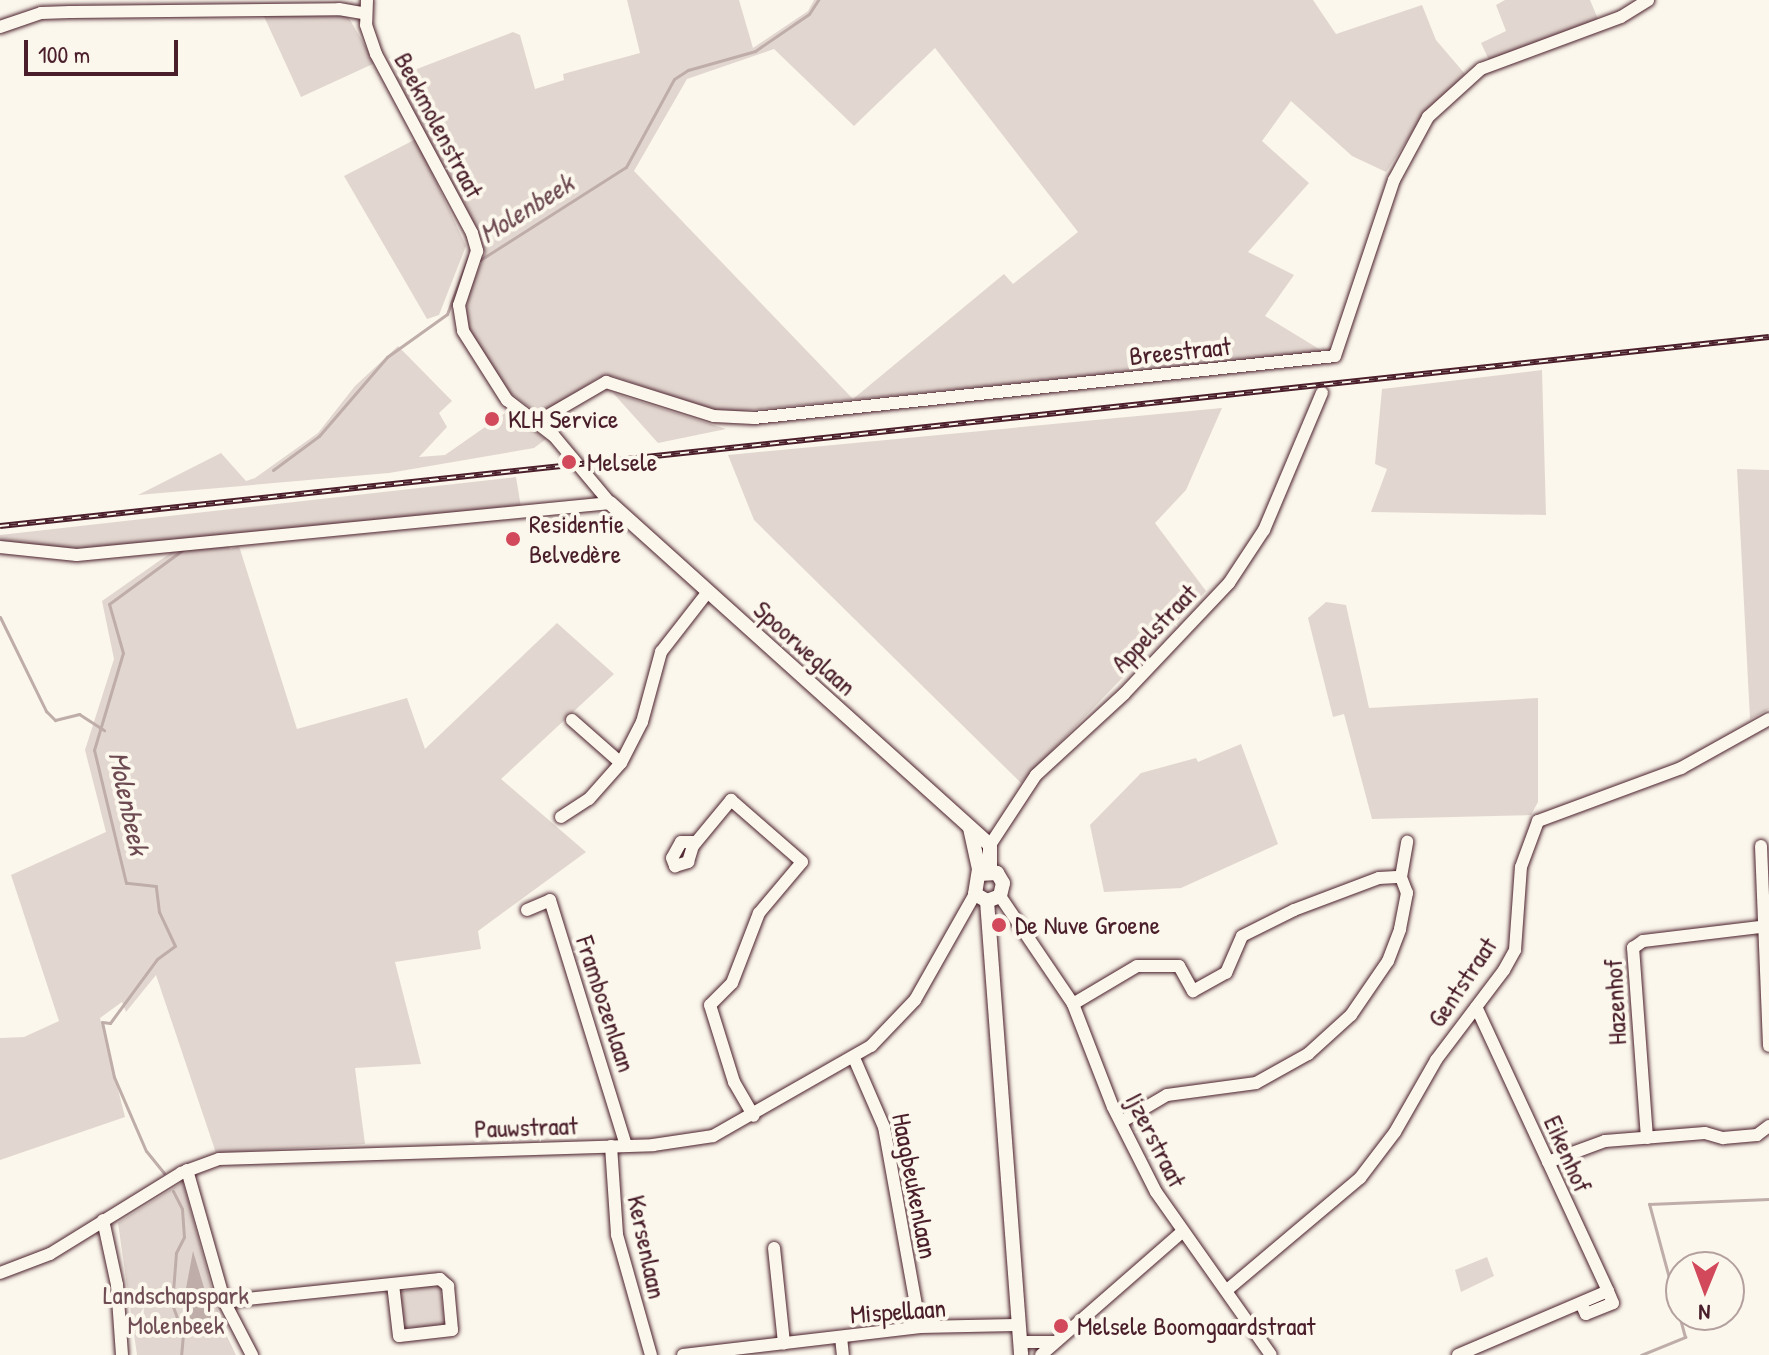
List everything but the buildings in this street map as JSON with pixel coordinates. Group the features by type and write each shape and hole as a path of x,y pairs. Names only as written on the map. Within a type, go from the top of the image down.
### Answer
{"street":[{"name":"Beekmolenstraat","path":"367,0 366,14 376,54 472,233 477,251 459,305 463,331 507,400 537,422 574,464"},
{"name":"Breestraat","path":"537,422 606,382 704,413 744,418 1335,356 1394,180 1428,117 1481,69 1621,17 1648,0"},
{"path":"0,27 41,13 339,9 366,14"},
{"name":"Appelstraat","path":"990,845 1036,775 1124,694 1229,583 1264,530 1322,393"},
{"name":"Spoorweglaan","path":"574,464 610,503 707,593 990,845"},
{"path":"0,547 65,555 610,503"},
{"path":"561,817 589,799 621,763 642,722 661,652 707,593"},
{"name":"Gentstraat","path":"1227,1290 1360,1178 1515,950 1517,886 1538,821 1681,768 1769,719"},
{"path":"572,720 621,763"},
{"path":"696,842 731,800 802,862 759,913 732,983 710,1005 734,1082 754,1116"},
{"path":"970,828 984,872 987,897 1015,1325 1020,1349 1053,1342"},
{"path":"1121,1122 1167,1095 1256,1083 1328,1037 1351,1015 1388,961 1407,893 1401,877 1407,842"},
{"path":"984,872 990,845"},
{"path":"1761,846 1760,927 1769,1046"},
{"path":"984,872 1003,883 987,897"},
{"path":"1073,1004 1137,966 1179,966 1193,991 1226,973 1242,936 1288,912 1379,878 1401,877"},
{"name":"Pauwstraat","path":"0,1273 50,1254 187,1170 219,1159 686,1142 754,1116 854,1058 915,1000 987,897"},
{"name":"Ijzerstraat","path":"987,897 1028,930 1073,1004 1121,1122 1181,1233 1227,1290 1271,1355"},
{"name":"Frambozenlaan","path":"527,910 550,900 626,1146"},
{"name":"Hazenhof","path":"1647,1138 1633,948 1643,941 1760,927"},
{"name":"Eikenhof","path":"1458,1355 1608,1291 1476,1007"},
{"path":"1466,1019 1491,1034"},
{"name":"Haagbeukenlaan","path":"854,1058 884,1127 920,1327"},
{"path":"1548,1162 1587,1144 1647,1138 1757,1135 1769,1126"},
{"name":"Kersenlaan","path":"611,1146 617,1235 651,1355"},
{"path":"187,1170 225,1303 252,1355"},
{"path":"103,1220 117,1285 122,1355"},
{"path":"1041,1355 1181,1233"},
{"path":"774,1248 784,1343"},
{"path":"225,1303 393,1284 440,1279 448,1286 452,1330 399,1341 393,1284"},
{"name":"Mispellaan","path":"683,1355 920,1327 1015,1325"},
{"path":"841,1337 843,1355"}],"green space":[{"path":"627,0 739,0 753,48 808,11 814,0 1313,0 1336,34 1422,5 1436,40 1465,74 1421,119 1386,172 1352,156 1291,101 1262,141 1309,183 1248,252 1294,275 1265,316 1324,352 723,413 612,376 598,378 545,411 533,410 499,384 466,323 468,295 485,253 396,77 513,32 520,35 535,89 564,80 563,74 640,53","holes":["935,48 1078,232 1013,284 1004,274 853,399 634,171 687,79 774,49 854,126"]},
{"path":"1505,0 1590,0 1598,19 1489,60 1481,43 1506,31 1496,5"},
{"path":"262,12 346,13 375,63 301,97"},
{"path":"416,139 466,246 439,315 427,319 344,176"},
{"path":"398,346 452,401 439,413 447,427 419,457 445,455 508,411 546,439 534,448 389,473 138,495 221,453 246,481 255,478 318,433 355,386"},
{"path":"1542,370 1546,515 1371,512 1387,469 1375,464 1382,389"},
{"path":"613,393 726,429 658,443"},
{"path":"1222,408 1186,490 1155,523 1206,591 1021,783 754,520 728,455"},
{"path":"1737,469 1769,470 1769,709 1750,719"},
{"path":"516,477 521,507 77,549 44,550 0,542 0,535"},
{"path":"228,542 230,549 239,546 297,729 407,698 425,749 557,623 614,674 501,779 586,852 478,931 481,949 395,962 421,1064 355,1068 365,1144 216,1153 156,975 126,1012 122,1002 100,1018 125,1117 0,1160 0,1038 24,1037 59,1021 11,875 106,832 85,750 114,659 102,601 179,547"},
{"path":"1326,602 1346,605 1369,708 1538,698 1538,802 1531,815 1372,819 1344,714 1333,717 1308,618"},
{"path":"1241,744 1278,844 1181,888 1104,892 1090,825 1141,773 1196,758 1198,762"},
{"name":"Landschapspark Molenbeek","path":"183,1182 222,1326 236,1355 137,1355 118,1223"},
{"path":"1487,1257 1494,1276 1461,1292 1455,1270"},
{"path":"440,1284 445,1326 402,1328 399,1292"}],"shaded area":[{"path":"193,1251 215,1324 214,1332 204,1337 193,1329 184,1299"}],"waterway":[{"name":"Molenbeek","path":"480,260 626,167 674,79 688,70 755,51 809,14 818,0"},
{"name":"Molenbeek","path":"273,470 319,436 387,357 447,314 469,256 473,258"},
{"name":"Molenbeek","path":"164,1173 146,1151 114,1077 102,1022 110,1023 157,959 175,946 159,912 156,886 126,883 94,750 123,653 109,604 184,549"},
{"path":"0,617 46,711 55,720 79,714 104,730"},
{"name":"Molenbeek","path":"173,1191 182,1209 184,1237 176,1253 172,1304 183,1334 181,1355"},
{"path":"1641,1355 1685,1337 1649,1204 1769,1199"}],"railway":[{"path":"0,526 1769,337"}],"place":[{"name":"KLH Service","path":"492,419"},
{"name":"Melsele","path":"569,462"},
{"name":"Residentie Belvedère","path":"513,539"},
{"name":"De Nuve Groene","path":"999,925"},
{"name":"Melsele Boomgaardstraat","path":"1061,1326"}]}
